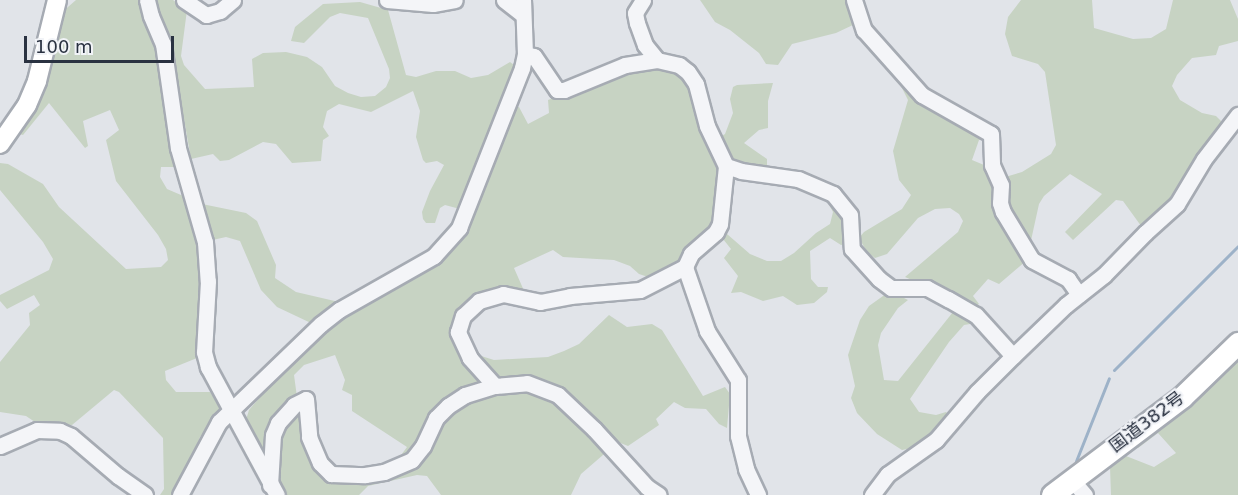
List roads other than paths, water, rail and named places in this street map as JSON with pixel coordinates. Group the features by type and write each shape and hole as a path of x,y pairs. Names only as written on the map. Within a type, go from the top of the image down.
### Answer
{"highway":[{"name":"国道382号","path":"1052,495 1078,488 1182,397 1238,343"}],"main road":[{"path":"0,144 27,105 37,81 57,0"}],"street":[{"path":"147,0 150,16 163,44 178,148 204,242 208,281 204,352 208,367 274,490"},
{"path":"184,0 206,15 220,11 233,0"},
{"path":"387,0 433,4 455,0"},
{"path":"180,495 210,435 231,411 330,317 434,256 446,245 465,217 522,68 525,54 523,7 504,0"},
{"path":"643,0 635,13 637,23 645,45 657,60"},
{"path":"854,0 864,30 922,95 991,134 992,165 1001,184 1000,203 1003,212 1032,260 1068,279 1079,295"},
{"path":"495,386 470,358 458,332 463,316 479,302 502,294 540,302 570,296 640,290 685,267 691,254 716,232 720,224 726,166 707,126 702,99 688,72 679,65 657,60 625,65 564,90 557,90 534,56 525,54"},
{"path":"872,495 888,474 936,440 977,392 1013,356 1104,275 1144,233 1177,204 1204,159 1238,115"},
{"path":"726,166 741,171 798,179 833,194 850,215 852,249 879,279 891,288 927,288 976,315 1013,356"},
{"path":"685,267 707,332 738,380 738,436 746,469 758,495"},
{"path":"274,490 273,435 278,423 294,405 306,399 309,437 320,463 331,474 365,475 384,472 412,460 423,446 436,418 448,406 465,395 495,386 527,383 558,395 594,429 647,487 659,495"},
{"path":"0,446 37,430 60,431 71,436 118,476 145,495"}],"waterway":[{"path":"1114,370 1238,246"},
{"path":"1076,461 1109,378"}]}
